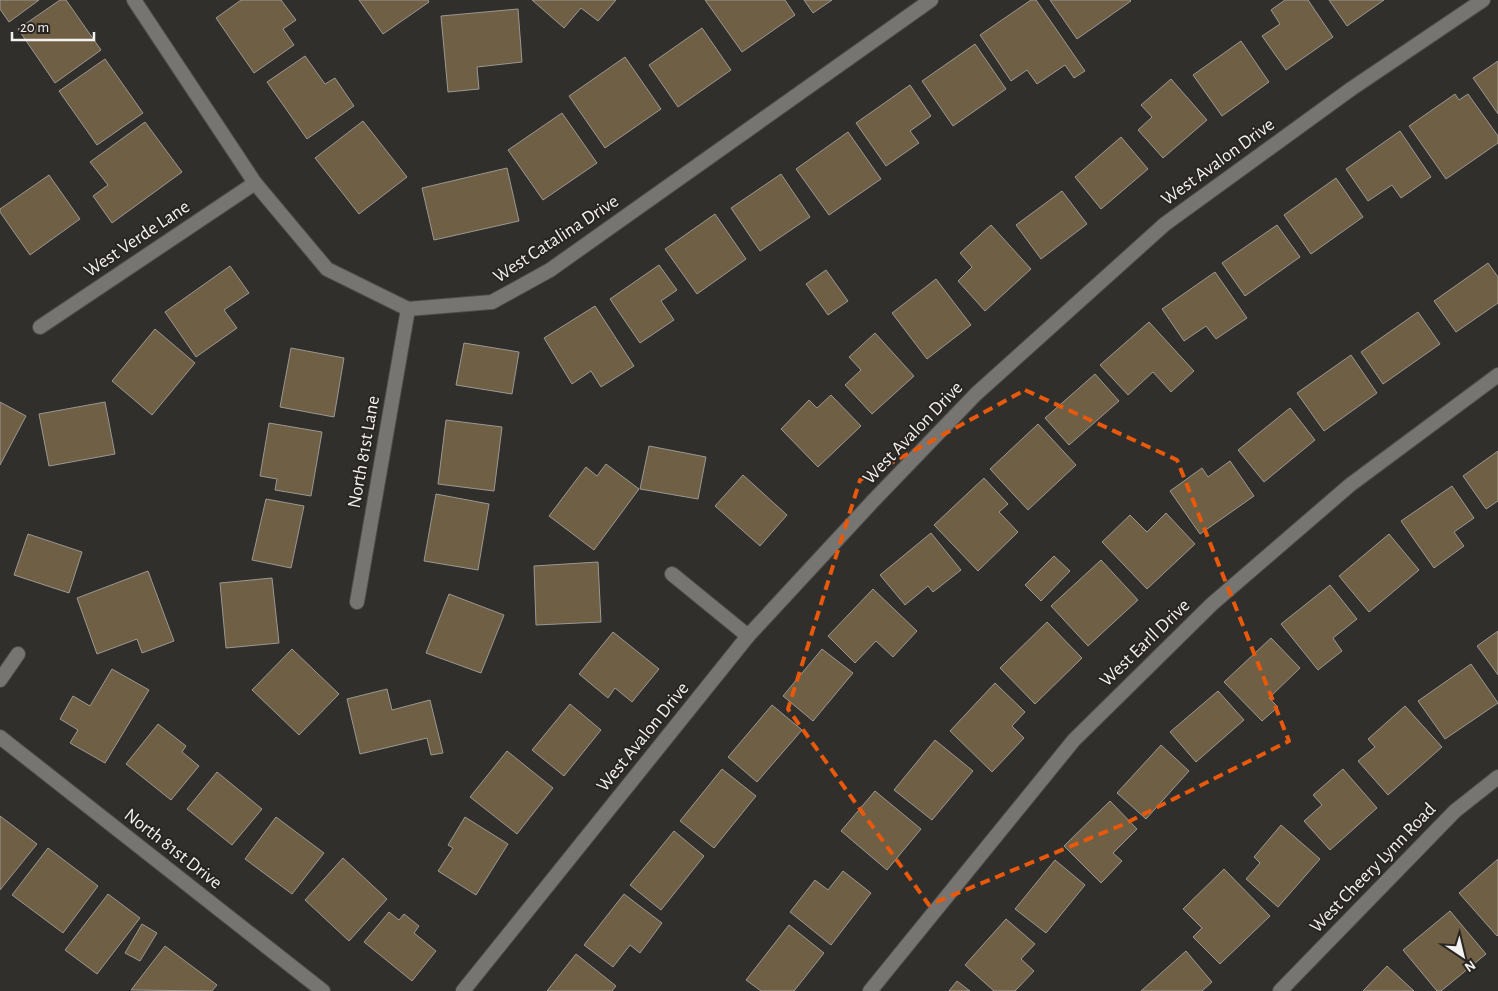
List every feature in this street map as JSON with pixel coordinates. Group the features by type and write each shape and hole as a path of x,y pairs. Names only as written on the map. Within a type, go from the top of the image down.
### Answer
{"street":[{"path":"134,0 255,183 327,269 408,309"},
{"name":"West Catalina Drive","path":"408,309 492,302 550,270 931,0"},
{"name":"West Avalon Drive","path":"463,991 748,636 873,500 976,394 1165,224 1350,89 1483,0"},
{"name":"West Verde Lane","path":"40,327 255,183"},
{"name":"North 81st Lane","path":"357,602 408,309"},
{"name":"West Earll Drive","path":"870,991 1074,740 1212,604 1350,485 1498,375"},
{"path":"672,574 748,636"},
{"path":"0,680 18,654"},
{"name":"North 81st Drive","path":"0,737 322,991"},
{"name":"West Cheery Lynn Road","path":"1280,991 1455,811 1498,777"}],"highlighted area":[{"path":"1025,390 1177,460 1289,741 1122,825 929,905 788,709 860,480"}],"building":[{"path":"0,0 39,0 9,22 0,9"},
{"path":"60,0 66,0 101,50 55,83 18,29"},
{"path":"241,0 281,0 296,20 283,29 294,45 254,73 216,18"},
{"path":"359,0 428,0 429,2 383,34"},
{"path":"532,0 616,0 598,21 581,8 564,28"},
{"path":"705,0 785,0 795,15 742,52"},
{"path":"804,0 832,0 813,13"},
{"path":"1031,0 1036,0 1085,71 1074,78 1065,65 1037,84 1027,70 1011,81 980,35"},
{"path":"1050,0 1130,0 1131,1 1077,39"},
{"path":"1285,0 1308,0 1333,37 1286,70 1262,36 1280,24 1271,10"},
{"path":"1329,0 1384,0 1347,26"},
{"path":"518,9 522,62 477,67 479,89 448,92 441,16"},
{"path":"702,28 731,70 678,107 649,65"},
{"path":"1241,41 1269,82 1222,116 1193,75"},
{"path":"975,44 1006,89 953,126 922,81"},
{"path":"305,56 325,84 335,78 354,106 307,139 267,82"},
{"path":"625,57 661,109 605,148 569,96"},
{"path":"105,59 143,113 97,145 59,91"},
{"path":"1498,61 1498,114 1473,78"},
{"path":"1171,79 1207,120 1163,158 1138,130 1152,117 1141,105"},
{"path":"910,85 931,116 910,131 919,143 886,166 856,123"},
{"path":"1455,94 1459,100 1468,94 1498,136 1498,143 1446,179 1409,126"},
{"path":"562,113 597,163 543,200 508,150"},
{"path":"363,121 407,177 359,214 315,158"},
{"path":"145,122 182,172 112,223 93,196 108,185 90,162"},
{"path":"1400,131 1431,177 1401,198 1392,185 1368,201 1346,169"},
{"path":"848,132 881,179 829,215 796,169"},
{"path":"1121,137 1148,169 1101,209 1075,177"},
{"path":"507,168 519,221 434,240 422,188"},
{"path":"781,174 810,217 760,251 731,208"},
{"path":"49,175 80,219 30,255 0,212 0,209"},
{"path":"1336,178 1363,217 1311,254 1284,215"},
{"path":"1062,191 1087,224 1041,259 1016,225"},
{"path":"715,214 746,259 697,294 665,249"},
{"path":"991,225 1031,269 985,311 958,281 972,267 960,253"},
{"path":"1277,225 1300,257 1245,296 1222,263"},
{"path":"1488,263 1498,277 1498,303 1456,332 1434,301"},
{"path":"659,265 677,290 661,301 674,320 640,343 610,299"},
{"path":"230,266 249,293 224,310 237,328 196,357 165,312"},
{"path":"826,270 848,301 828,315 806,284"},
{"path":"1215,272 1247,318 1216,339 1206,326 1184,341 1162,309"},
{"path":"936,279 971,325 927,359 892,313"},
{"path":"595,306 634,366 601,387 591,371 572,384 544,338"},
{"path":"1418,312 1440,344 1383,384 1361,352"},
{"path":"1149,322 1194,371 1171,392 1153,372 1128,395 1100,365"},
{"path":"155,329 195,363 152,415 112,381"},
{"path":"875,333 914,376 872,414 845,385 861,370 849,357"},
{"path":"464,343 519,352 512,394 456,385"},
{"path":"291,348 344,358 334,417 280,407"},
{"path":"1351,355 1377,393 1324,431 1297,393"},
{"path":"1095,374 1119,401 1069,445 1045,418"},
{"path":"831,395 861,426 818,467 781,429 809,400 817,408"},
{"path":"0,402 26,416 0,465"},
{"path":"105,402 115,454 49,466 39,414"},
{"path":"1290,408 1315,440 1264,482 1238,450"},
{"path":"446,420 502,427 494,491 438,484"},
{"path":"269,423 322,432 311,496 275,490 277,479 260,476"},
{"path":"1038,424 1076,465 1028,510 990,469"},
{"path":"649,446 706,457 698,499 640,489"},
{"path":"1498,451 1498,501 1486,509 1463,476"},
{"path":"1230,461 1254,496 1200,534 1170,491 1202,468 1208,477"},
{"path":"606,464 639,489 594,550 549,516 586,467 597,476"},
{"path":"743,475 787,515 760,546 715,506"},
{"path":"984,478 1008,504 999,512 1018,532 978,571 934,525"},
{"path":"1452,486 1474,518 1454,532 1464,546 1434,568 1401,521"},
{"path":"436,494 489,504 478,570 424,561"},
{"path":"266,499 304,506 291,568 252,560"},
{"path":"1166,513 1195,544 1147,589 1102,542 1130,515 1147,532"},
{"path":"931,533 961,570 933,592 928,586 905,605 880,575"},
{"path":"28,534 82,552 69,593 14,575"},
{"path":"1389,534 1419,570 1369,612 1339,576"},
{"path":"1054,556 1070,571 1041,601 1025,585"},
{"path":"1101,560 1138,600 1088,646 1051,606"},
{"path":"598,562 601,622 536,625 534,566"},
{"path":"148,571 174,641 142,653 137,639 97,654 77,598"},
{"path":"272,578 279,643 226,648 220,583"},
{"path":"1330,585 1357,619 1333,638 1342,651 1318,670 1281,624"},
{"path":"873,589 917,631 893,657 876,641 855,663 828,636"},
{"path":"449,594 504,615 481,673 426,653"},
{"path":"1047,622 1082,658 1035,704 1000,668"},
{"path":"1498,631 1498,675 1477,646"},
{"path":"613,632 659,669 632,702 615,688 608,698 579,674"},
{"path":"1271,638 1300,668 1269,698 1278,707 1262,721 1224,682"},
{"path":"292,649 339,694 299,735 252,690"},
{"path":"822,649 853,673 813,721 783,696"},
{"path":"1471,664 1498,703 1445,739 1418,701"},
{"path":"112,669 149,690 105,763 70,743 78,730 60,719 73,696 90,706"},
{"path":"995,683 1025,712 1012,726 1024,738 992,772 950,731"},
{"path":"387,689 392,710 430,700 443,753 431,755 427,738 360,754 347,699"},
{"path":"1218,691 1244,720 1196,762 1170,732"},
{"path":"570,704 601,730 564,776 532,750"},
{"path":"772,705 802,730 757,782 728,757"},
{"path":"1405,706 1442,747 1388,795 1358,761 1375,747 1368,739"},
{"path":"158,724 186,746 182,752 199,766 171,800 126,764"},
{"path":"935,740 973,771 932,820 894,790"},
{"path":"1161,745 1189,771 1146,819 1117,793"},
{"path":"507,751 553,788 517,834 470,797"},
{"path":"722,769 756,796 714,848 680,821"},
{"path":"1343,769 1377,808 1330,850 1304,821 1322,805 1313,795"},
{"path":"217,772 262,809 232,845 187,809"},
{"path":"875,791 921,829 887,870 841,831"},
{"path":"1110,801 1137,829 1113,853 1122,861 1101,883 1064,846"},
{"path":"0,816 37,844 0,890"},
{"path":"276,817 324,853 292,894 245,859"},
{"path":"465,817 508,844 476,895 438,871 453,848 448,845"},
{"path":"1281,825 1320,859 1278,907 1246,879 1260,863 1254,857"},
{"path":"674,831 704,856 661,910 630,885"},
{"path":"48,848 98,886 63,933 12,895"},
{"path":"343,858 387,899 349,941 305,900"},
{"path":"1498,859 1498,935 1497,936 1459,893"},
{"path":"1055,860 1085,885 1046,933 1015,909"},
{"path":"1224,869 1270,916 1220,964 1193,937 1202,928 1183,909"},
{"path":"843,871 871,893 831,945 790,912 815,880 828,890"},
{"path":"108,894 140,918 97,974 65,950"},
{"path":"624,894 662,923 640,953 630,945 613,967 584,945"},
{"path":"1450,911 1486,954 1441,991 1437,991 1403,950"},
{"path":"389,912 399,920 404,914 419,926 414,933 436,951 412,981 364,942"},
{"path":"1006,919 1035,944 1021,959 1034,971 1015,991 994,991 965,965"},
{"path":"142,924 157,933 140,961 125,953"},
{"path":"789,925 824,953 794,991 761,991 746,980"},
{"path":"165,946 217,985 212,991 131,990"},
{"path":"1186,951 1212,982 1202,991 1141,991"},
{"path":"576,954 616,986 612,991 547,991"},
{"path":"1387,966 1414,991 1363,991"},
{"path":"957,981 970,991 949,991"}]}
